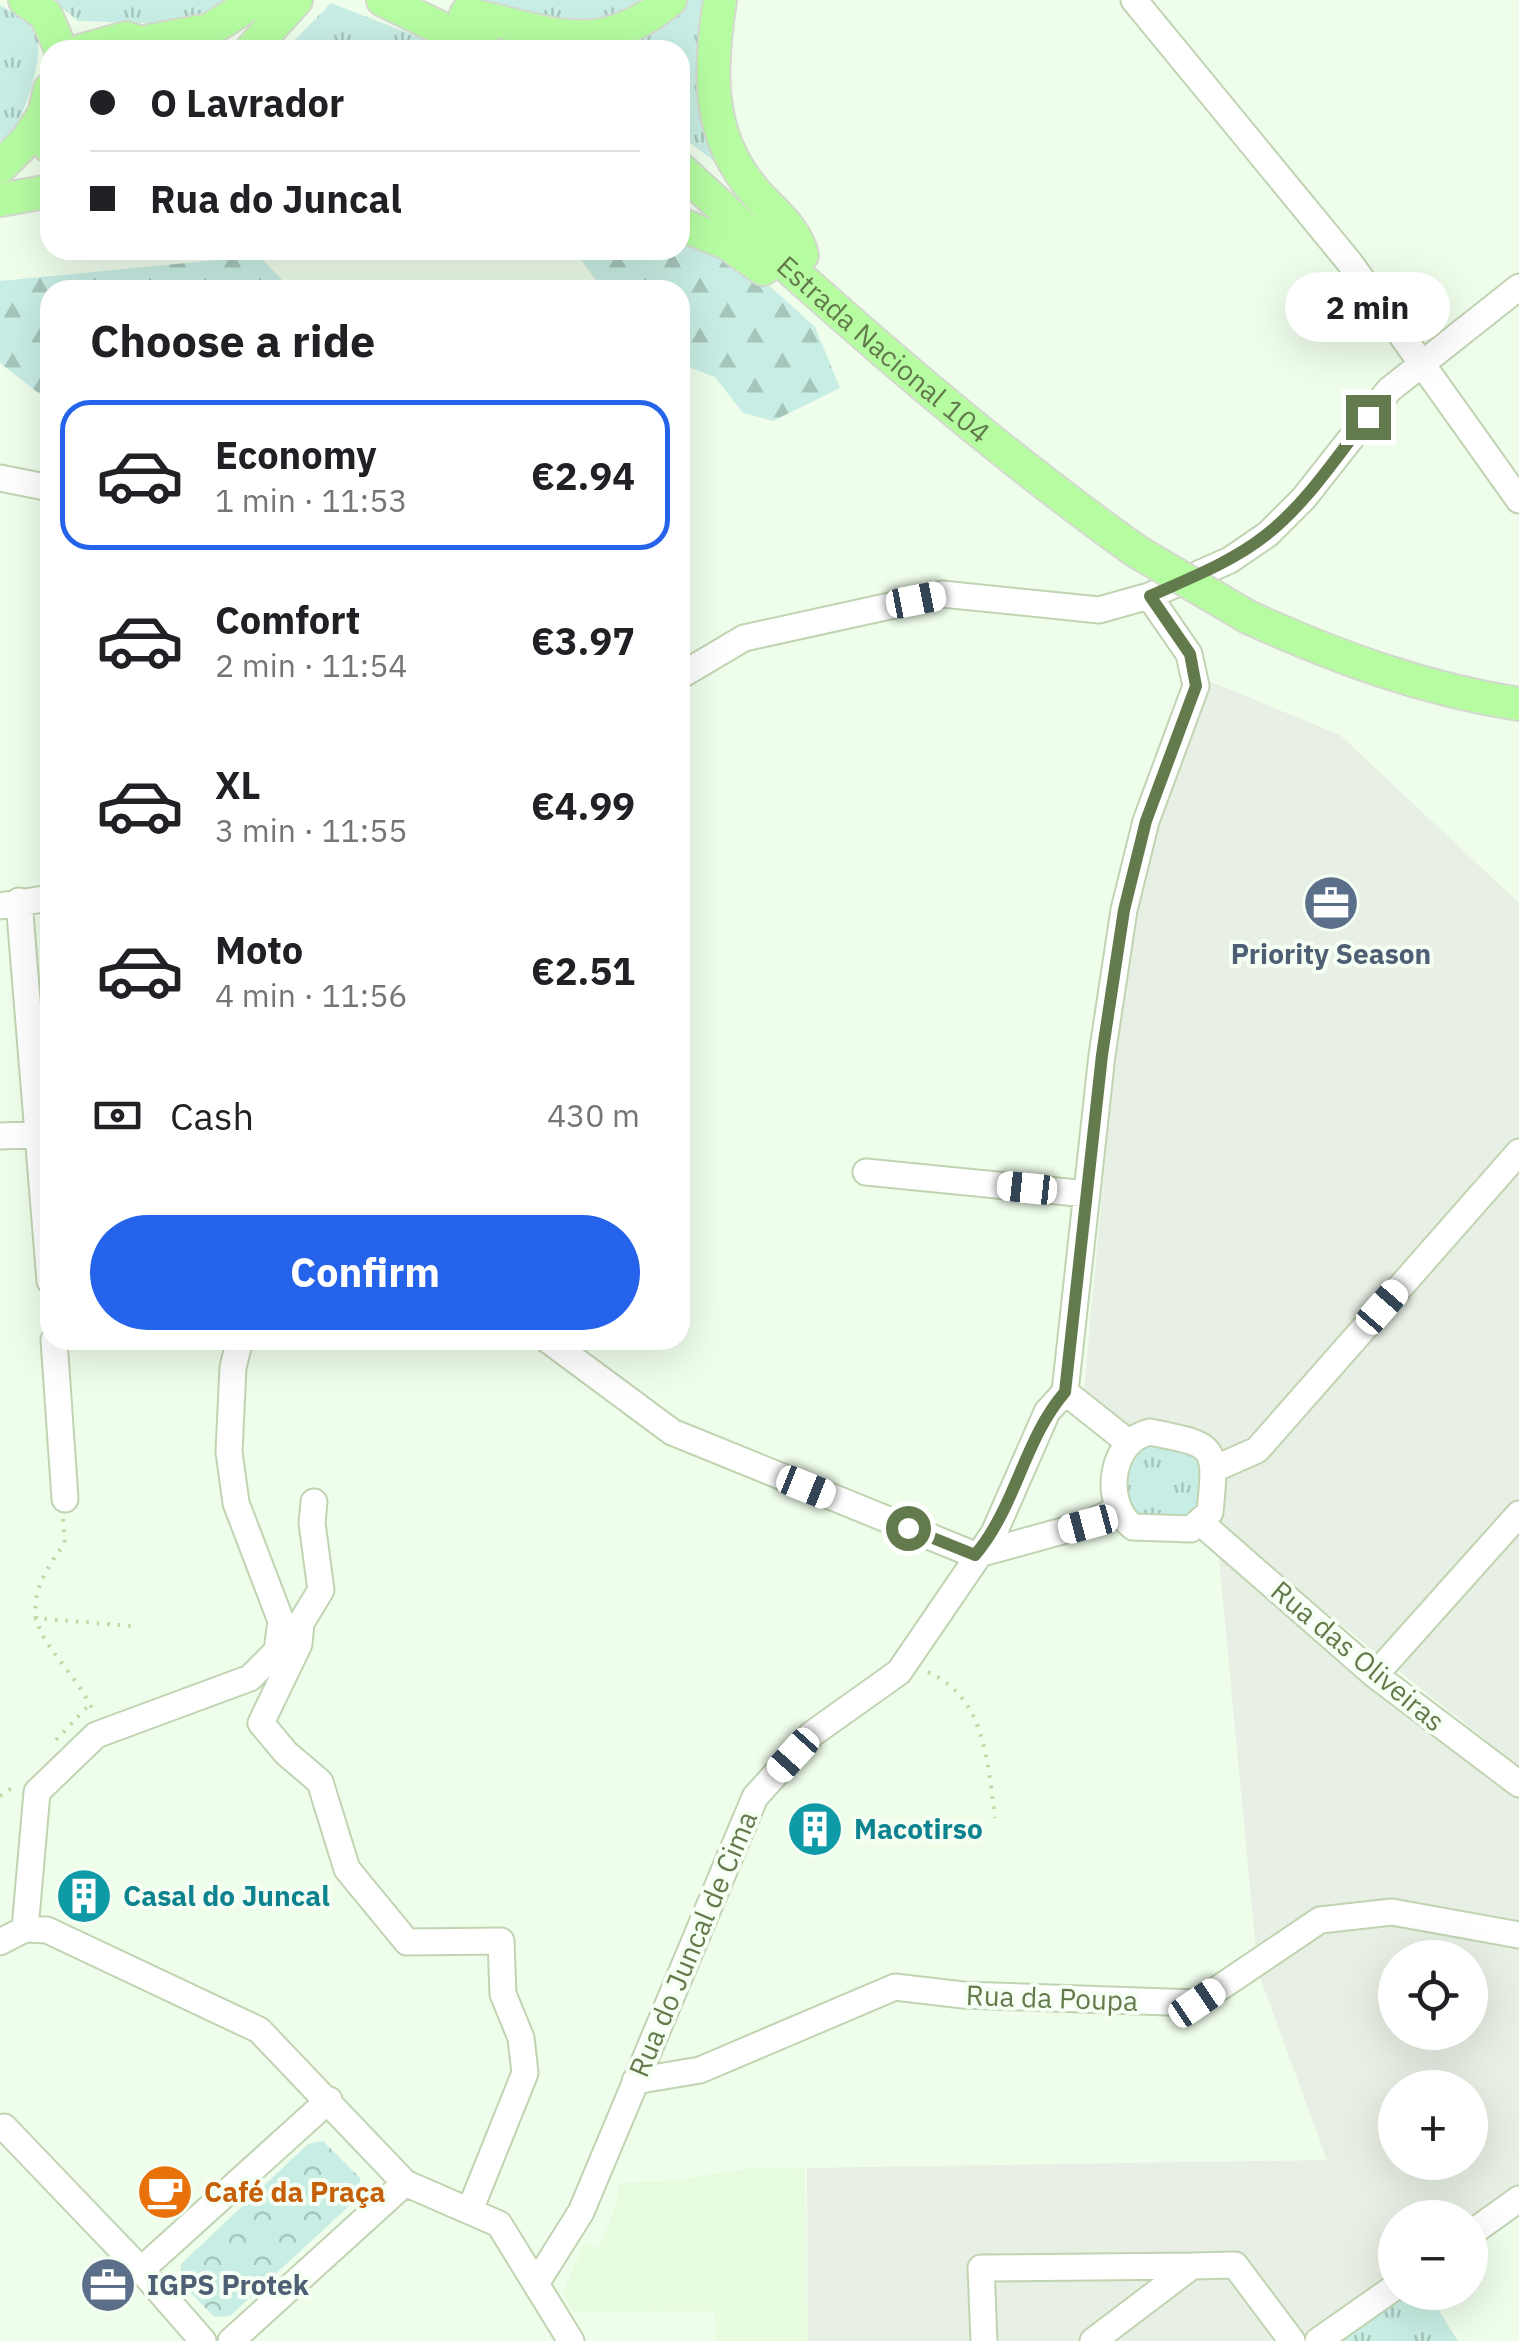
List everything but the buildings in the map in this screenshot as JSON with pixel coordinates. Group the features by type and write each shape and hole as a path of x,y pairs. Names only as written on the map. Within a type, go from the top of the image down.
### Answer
{"main road":[{"path":"24,0 46,14 58,40"},
{"path":"177,40 209,30 257,0"},
{"path":"260,40 296,0"},
{"path":"382,0 465,40"},
{"path":"434,0 509,40"},
{"path":"466,14 544,36 584,39 626,30 670,0"},
{"path":"720,0 713,48 716,119 731,157 798,237 802,254"},
{"path":"0,167 28,140 40,115"},
{"name":"Estrada Nacional 104","path":"690,160 802,254 972,423"},
{"name":"Estrada Nacional 104","path":"690,178 819,296 972,423"},
{"path":"0,200 40,193"},
{"path":"690,228 727,243 800,296 819,296"},
{"path":"972,423 1057,494 1136,550 1248,617 1323,651 1395,676 1519,704"}],"street":[{"path":"1134,0 1350,264 1519,500"},
{"path":"690,670 744,638 942,594 1100,610 1150,596 1230,560 1268,534 1304,498 1389,390 1519,287"},
{"path":"0,478 40,486"},
{"path":"1128,1442 1065,1392 1086,1194 1124,910 1146,821 1196,686 1190,654 1150,596"},
{"path":"40,899 9,904 40,1102"},
{"path":"0,1136 40,1134"},
{"path":"1214,1468 1257,1450 1519,1152"},
{"path":"866,1172 1086,1194"},
{"path":"55,1350 65,1499"},
{"path":"25,1928 37,1792 104,1732 250,1678 277,1651 281,1621 236,1503 229,1452 237,1350"},
{"path":"561,1350 672,1432 975,1555 1088,1524 1116,1510"},
{"name":"Rua do Juncal de Cima","path":"538,2282 581,2212 755,1797 812,1734 899,1672 975,1555 994,1534 1047,1412 1065,1392"},
{"path":"1150,1432 1200,1442 1211,1454 1214,1468 1210,1512 1201,1524 1180,1531 1133,1527 1116,1510 1121,1451 1128,1442 1150,1432"},
{"path":"314,1502 312,1524 321,1590 302,1623 298,1644 261,1723 286,1753 320,1782 346,1869 407,1942 501,1942 503,1994 521,2038 525,2073 470,2210"},
{"path":"1376,1675 1519,1514"},
{"name":"Rua das Oliveiras","path":"1201,1524 1376,1675 1519,1784"},
{"name":"Rua da Poupa","path":"635,2081 700,2070 896,1988 964,1996 1197,2003 1320,1920 1392,1912 1519,1935"},
{"path":"0,1942 25,1928 47,1930 259,2030 404,2183 498,2224 538,2282 566,2338"},
{"path":"141,2270 329,2100"},
{"path":"4,2128 141,2270 203,2341"},
{"path":"231,2341 404,2183"},
{"path":"1488,2221 1519,2199"},
{"path":"984,2341 981,2268 1235,2265 1292,2341"},
{"path":"1094,2341 1192,2266"},
{"path":"1318,2341 1378,2299"}],"path":[{"path":"65,1499 65,1542 38,1573 34,1618 38,1635 84,1693 104,1732"},
{"path":"34,1618 131,1626"},
{"path":"905,1663 955,1686 971,1704 981,1736 995,1818"}],"shaded area":[{"path":"1209,681 1340,735 1519,903 1519,1767 1227,1533 1084,1389 1120,1000 1151,840"},
{"path":"1219,1558 1519,1799 1519,2206 1488,2229 1488,2200 1378,2200 1378,2306 1337,2341 808,2341 807,2168 1327,2160 1258,1972"},
{"path":"757,2167 805,2169 807,2341 716,2341 715,2311 573,2312 563,2293 584,2243 599,2248 617,2204 619,2183 672,2181"}],"green space":[{"path":"53,0 228,0 214,12 181,24 78,21"},
{"path":"479,0 648,0 625,17 532,25"},
{"path":"684,0 712,0 724,169 690,143 690,40 614,40"},
{"path":"331,3 426,40 295,40"},
{"path":"0,5 34,25 38,53 24,109 0,152"},
{"path":"690,244 763,280 815,327 840,388 773,421 743,413 715,377 690,368 690,280 596,280 581,260 690,260"},
{"path":"218,260 263,260 282,280 40,280 40,394 0,363 0,281"},
{"path":"1150,1443 1194,1452 1203,1469 1199,1508 1187,1519 1137,1516 1124,1496 1132,1456"},
{"path":"323,2141 360,2178 361,2195 230,2316 214,2317 180,2281 181,2264 308,2144"},
{"path":"1379,2310 1439,2310 1458,2341 1337,2341"}],"place":[{"name":"Priority Season","path":"1331,903"},
{"name":"Macotirso","path":"815,1829"},
{"name":"Casal do Juncal","path":"84,1896"},
{"name":"Café da Praça","path":"165,2192"},
{"name":"IGPS Protek","path":"108,2285"}],"route":[{"path":"908,1528 975,1555 994,1534 1047,1412 1065,1392 1102,1055 1124,910 1146,821 1196,686 1196,669 1190,654 1150,596 1230,560 1268,534 1304,498 1368,417"}]}
